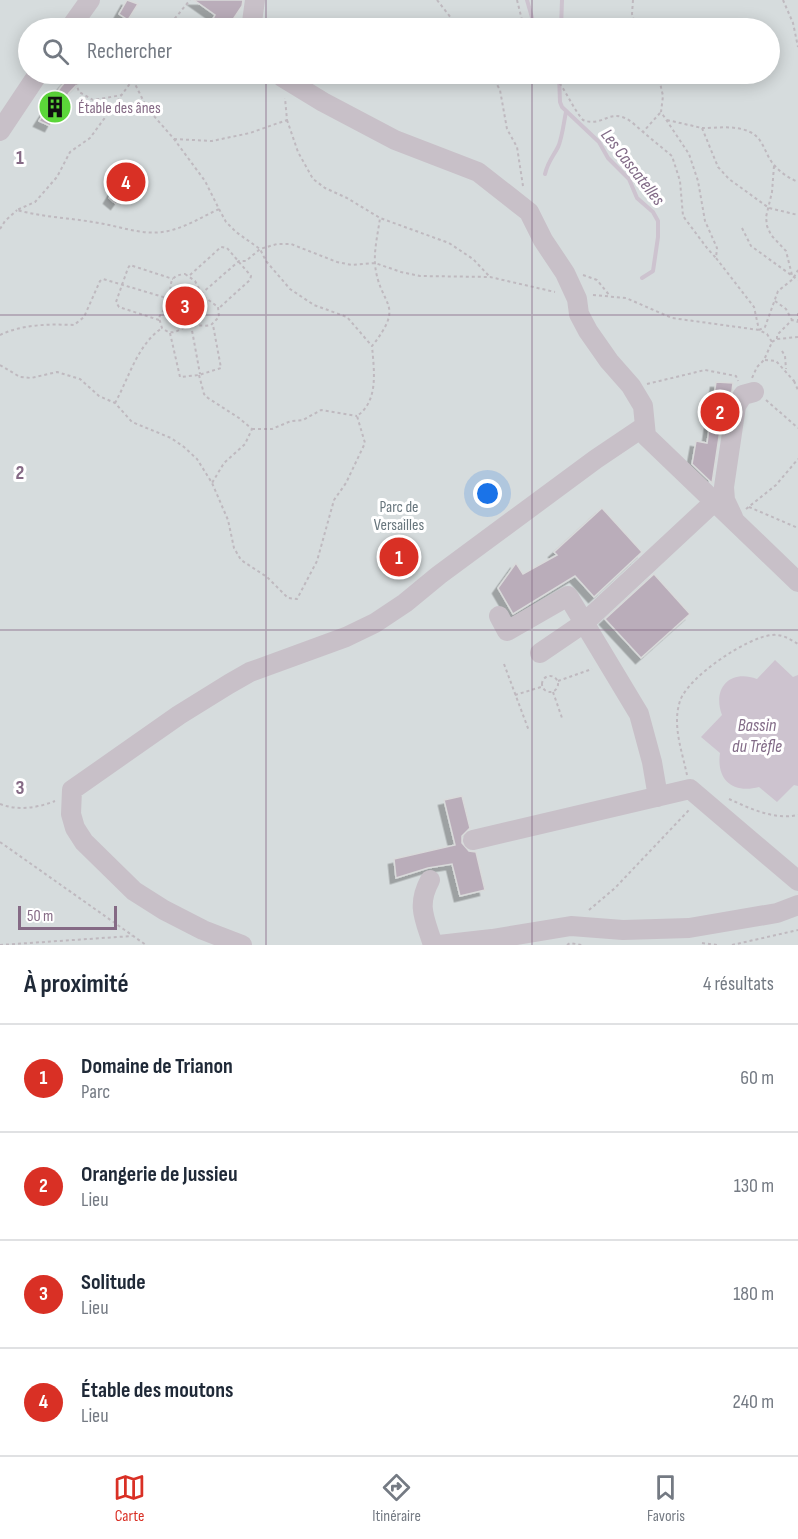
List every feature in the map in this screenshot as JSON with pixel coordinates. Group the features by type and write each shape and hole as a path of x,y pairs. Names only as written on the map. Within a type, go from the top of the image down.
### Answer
{"lane":[{"path":"77,18 90,0"},
{"path":"253,18 255,0"},
{"path":"0,131 31,84"},
{"path":"296,84 323,102 395,140 467,167 492,182 529,213 578,298 579,314 588,331 609,362 633,389 643,406 646,436 798,582"},
{"path":"735,522 725,500 724,487 736,406 748,394"},
{"path":"242,945 183,920 134,891 84,842 75,828 70,814 72,790 179,715 250,672 346,637 375,623 405,603 439,575 596,459 645,426"},
{"path":"540,653 584,623 714,502"},
{"path":"499,616 507,631 568,596 642,721 658,797"},
{"path":"473,840 658,797 695,794 798,881"},
{"path":"430,880 423,893 422,909 433,945"},
{"path":"439,945 623,930 689,928 724,924 777,913 798,905"}],"path":[{"path":"175,18 190,0"},
{"path":"437,0 451,18"},
{"path":"517,0 522,18"},
{"path":"633,0 633,18"},
{"path":"783,0 793,23 798,47"},
{"path":"76,84 79,92 93,100 122,95"},
{"path":"0,229 5,221 18,210 35,202 57,177 70,152 90,138 130,84"},
{"path":"135,84 147,108 174,139 205,181 226,222 260,249 266,261 290,289 314,305 347,317 372,346 374,368 372,397 367,409 357,416 321,410 303,420 291,421 272,429 252,429 204,394 191,325"},
{"path":"283,84 287,120 298,152 314,179 380,218 449,243 473,259 490,277"},
{"path":"497,84 500,90 507,129 517,147 523,187"},
{"path":"560,84 569,102 583,120 600,122 614,116 625,118 672,156 680,181 683,216 754,307 759,330"},
{"path":"643,132 661,112 663,96 660,84"},
{"path":"661,112 689,154 698,181 705,221 717,248 716,258"},
{"path":"666,119 702,128 731,128 752,132 759,139 774,165 788,178 798,182"},
{"path":"174,139 212,141 250,133 287,120"},
{"path":"702,128 718,166 729,179 769,208 798,215"},
{"path":"774,165 772,192 766,217 767,226 771,235 786,251 793,275"},
{"path":"18,210 43,217 154,233 185,226 219,209"},
{"path":"372,346 390,317 389,305 378,279 375,263 380,218"},
{"path":"742,228 751,246 798,280"},
{"path":"201,294 239,261 246,261 260,249 291,243 337,262 352,265 375,263 420,276 490,277 547,288 578,298 597,294 626,298 672,318 759,330 767,334 772,342"},
{"path":"190,275 221,247 227,248 251,275 251,278 218,308"},
{"path":"159,320 117,305 122,285 130,265 173,279"},
{"path":"759,330 765,327 778,291 798,270"},
{"path":"565,273 588,275 597,280 610,296"},
{"path":"180,274 190,275 195,280 201,294 214,302 218,308 219,317 213,325 191,325 170,333 162,328 159,320 170,299 170,286 173,279 180,274"},
{"path":"0,335 14,329 52,324 74,325 84,316 100,281 109,280 170,299"},
{"path":"775,301 786,309 792,320 798,322 798,312"},
{"path":"777,339 777,335 792,320"},
{"path":"170,333 180,377 218,371 221,366 213,325"},
{"path":"116,403 141,351 152,335 162,328"},
{"path":"748,394 753,374 764,360 772,342 777,339 798,337"},
{"path":"782,351 785,356 786,369"},
{"path":"764,360 776,361 786,369 796,380 798,390"},
{"path":"0,365 20,377 31,378 57,372 80,379 99,396 116,403 132,422 171,438 184,447 197,459 212,483 228,520 234,548 241,560 267,577 288,598 297,599 317,561 334,500 346,483 363,448 363,433 358,425 357,416"},
{"path":"633,389 705,370 736,376 748,394 798,428"},
{"path":"212,483 224,463 245,444 252,429"},
{"path":"735,522 776,485 798,459"},
{"path":"749,507 798,528"},
{"path":"695,794 677,730 680,700 686,690 693,681 711,667 759,638 777,634 798,644"},
{"path":"558,681 608,663"},
{"path":"504,664 529,731"},
{"path":"542,687 543,679 547,676 552,675 558,681"},
{"path":"553,692 557,688 558,681"},
{"path":"515,695 542,687"},
{"path":"542,687 548,692 553,692"},
{"path":"553,692 562,717"},
{"path":"0,804 9,808 42,806 61,798 72,790"},
{"path":"582,945 570,943 569,935 615,888 695,794 715,794 773,816 785,818 798,815"},
{"path":"0,842 146,945"},
{"path":"732,945 798,930"},
{"path":"0,945 132,936"}],"green space":[{"name":"Parc de Versailles","path":"0,0 798,0 798,945 0,945"}],"water":[{"name":"Bassin du Trèfle","path":"775,660 793,677 798,675 798,786 794,785 777,802 759,787 741,788 728,783 721,771 720,753 701,737 722,715 719,697 726,683 739,677 757,679"}],"building":[{"path":"127,0 138,4 129,18 119,14"},
{"path":"194,0 243,0 234,18 213,18 215,15"},
{"name":"Étable des ânes","path":"63,84 78,84 69,93 50,126 39,121"},
{"path":"125,172 135,178 116,204 109,198"},
{"path":"716,382 733,383 732,391 724,404 712,483 692,464 696,441 707,443"},
{"path":"602,508 642,552 594,597 575,576 513,614 498,588 516,563 523,574 557,555 554,552"},
{"path":"654,574 690,614 641,658 605,619"},
{"path":"462,796 470,828 462,836 462,843 469,851 476,852 485,890 460,896 452,864 428,868 396,878 394,859 455,845 444,800"}],"waterway":[{"name":"Les Cascatelles","path":"527,0 532,18"},
{"name":"Les Cascatelles","path":"561,18 562,0"},
{"name":"Les Cascatelles","path":"559,84 562,107 599,142 608,158 629,179 637,198 653,212 658,221 653,271 642,278"},
{"name":"Les Cascatelles","path":"545,174 559,144 566,112"}],"place":[{"name":"Étable des ânes","path":"55,107"},
{"name":"Étable des moutons","path":"126,182"},
{"name":"Solitude","path":"185,306"},
{"name":"Orangerie de Jussieu","path":"720,412"},
{"name":"Domaine de Trianon","path":"399,557"}]}
